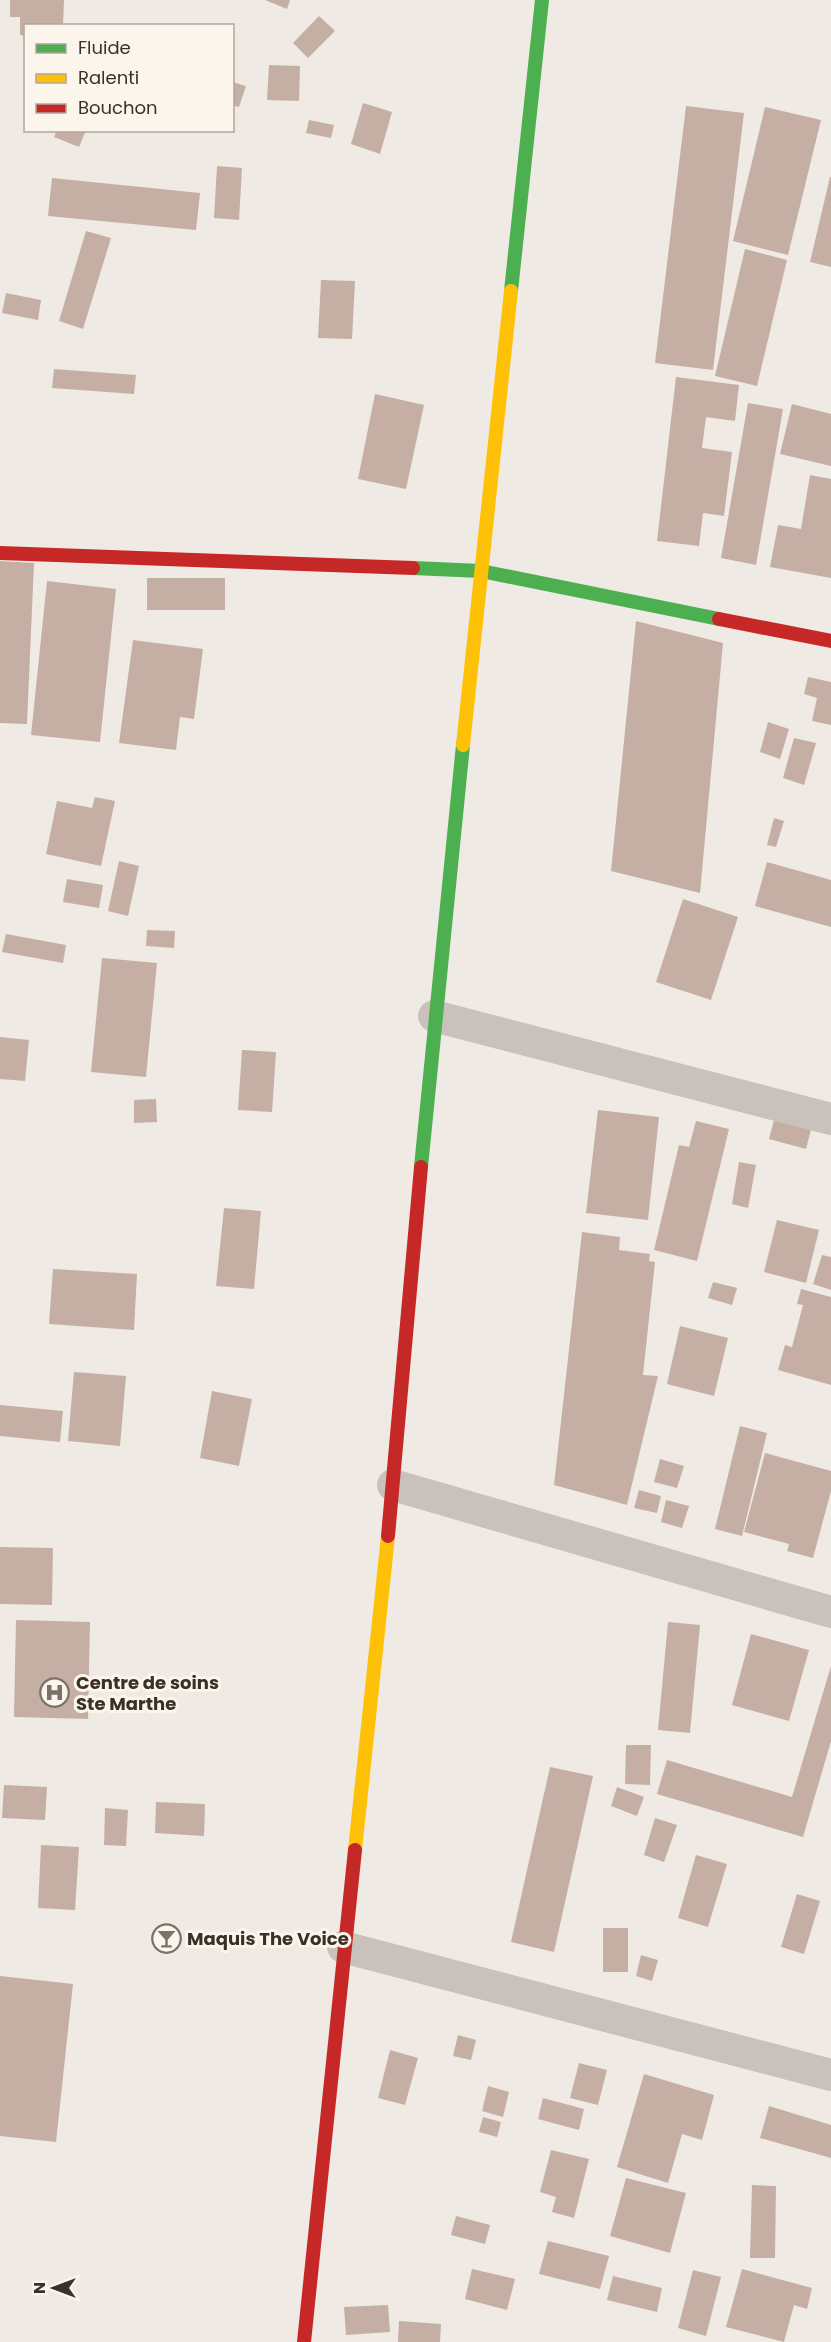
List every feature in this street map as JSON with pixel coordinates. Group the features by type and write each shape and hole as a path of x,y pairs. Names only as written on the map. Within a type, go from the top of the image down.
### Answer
{"street":[{"path":"304,2342 343,1947 393,1485 434,1016 542,0"},
{"path":"0,553 481,571 831,641"},
{"path":"434,1016 831,1119"},
{"path":"393,1485 831,1612"},
{"path":"343,1947 831,2075"}],"building":[{"path":"10,0 64,0 63,24 24,24 24,36 20,35 20,17 10,17"},
{"path":"265,0 290,0 287,9"},
{"path":"319,16 335,31 308,58 293,43"},
{"path":"269,65 300,66 299,101 267,100"},
{"path":"234,83 246,86 239,107 234,106"},
{"path":"363,103 392,112 380,154 351,144"},
{"path":"686,106 744,113 713,370 655,363"},
{"path":"765,107 821,120 788,255 733,241"},
{"path":"309,120 334,125 331,138 306,133"},
{"path":"56,132 85,132 79,147 54,137"},
{"path":"217,166 242,168 239,220 214,218"},
{"path":"831,177 831,267 810,262"},
{"path":"52,178 200,193 196,230 48,216"},
{"path":"86,231 111,238 83,329 59,321"},
{"path":"745,249 787,260 757,386 715,376"},
{"path":"321,280 355,281 352,339 318,338"},
{"path":"6,293 41,300 38,320 2,313"},
{"path":"54,369 136,375 134,394 52,388"},
{"path":"676,377 739,385 735,421 706,417 702,448 732,452 724,516 703,513 699,546 657,541"},
{"path":"375,394 424,405 406,489 358,479"},
{"path":"748,403 783,409 756,565 721,558"},
{"path":"792,404 831,414 831,466 780,454"},
{"path":"810,475 831,479 831,578 770,567 778,525 801,529"},
{"path":"0,561 34,563 27,724 0,723"},
{"path":"147,578 225,578 225,610 147,610"},
{"path":"47,581 116,589 100,742 31,735"},
{"path":"636,621 723,643 700,893 611,871"},
{"path":"133,640 203,649 194,719 180,717 176,750 119,743"},
{"path":"808,677 831,682 831,725 812,721 817,698 804,694"},
{"path":"768,722 789,729 780,759 760,752"},
{"path":"794,738 816,743 804,785 783,778"},
{"path":"95,797 115,801 101,866 46,854 57,801 92,808"},
{"path":"774,818 784,821 776,847 767,845"},
{"path":"119,861 139,866 128,916 108,911"},
{"path":"767,862 831,880 831,927 755,906"},
{"path":"67,879 103,885 99,908 63,902"},
{"path":"683,899 738,917 711,1000 656,982"},
{"path":"147,930 175,931 174,948 146,946"},
{"path":"6,934 66,945 63,963 2,952"},
{"path":"102,958 157,963 146,1077 91,1072"},
{"path":"0,1037 29,1040 25,1081 0,1079"},
{"path":"242,1050 276,1052 272,1112 238,1110"},
{"path":"156,1099 157,1122 134,1123 134,1100"},
{"path":"598,1110 659,1117 648,1220 586,1213"},
{"path":"776,1112 813,1122 806,1149 769,1139"},
{"path":"696,1121 729,1129 697,1261 654,1250 679,1145 689,1147"},
{"path":"739,1162 756,1165 748,1208 732,1204"},
{"path":"224,1208 261,1211 254,1289 216,1286"},
{"path":"777,1220 819,1230 806,1283 764,1272"},
{"path":"582,1232 620,1237 619,1250 650,1254 649,1261 655,1262 643,1375 658,1376 627,1505 554,1485"},
{"path":"822,1255 831,1257 831,1290 813,1284"},
{"path":"53,1269 137,1274 134,1330 49,1324"},
{"path":"713,1282 737,1288 732,1305 708,1298"},
{"path":"801,1289 831,1297 831,1385 778,1370 785,1345 792,1347 803,1305 797,1304"},
{"path":"680,1326 728,1338 714,1396 667,1384"},
{"path":"74,1372 126,1376 120,1446 68,1441"},
{"path":"212,1391 252,1399 239,1466 200,1458"},
{"path":"0,1405 63,1411 60,1442 0,1436"},
{"path":"740,1426 767,1433 742,1536 715,1529"},
{"path":"765,1453 831,1471 831,1491 813,1558 787,1551 789,1544 744,1532"},
{"path":"660,1459 684,1466 677,1488 654,1482"},
{"path":"639,1490 661,1496 657,1513 634,1508"},
{"path":"666,1500 689,1506 682,1528 661,1522"},
{"path":"0,1547 53,1548 52,1605 0,1604"},
{"path":"16,1620 90,1622 88,1719 14,1717"},
{"path":"668,1622 700,1625 690,1733 658,1730"},
{"path":"751,1634 809,1650 789,1721 732,1705"},
{"path":"831,1666 831,1741 803,1837 657,1794 667,1760 792,1797"},
{"path":"626,1745 651,1745 650,1785 625,1784"},
{"path":"550,1767 593,1776 554,1952 511,1942"},
{"path":"4,1785 47,1787 45,1820 2,1818"},
{"path":"617,1787 644,1797 637,1816 611,1806"},
{"path":"156,1802 205,1804 204,1836 155,1833"},
{"path":"105,1808 128,1810 126,1846 104,1845"},
{"path":"655,1818 677,1825 664,1862 644,1855"},
{"path":"41,1845 79,1847 75,1910 38,1908"},
{"path":"696,1855 727,1864 708,1927 678,1918"},
{"path":"797,1894 820,1901 804,1954 781,1947"},
{"path":"603,1928 628,1928 628,1972 603,1972"},
{"path":"641,1955 658,1960 652,1981 636,1976"},
{"path":"0,1976 73,1984 56,2142 0,2136"},
{"path":"458,2035 476,2040 471,2060 453,2056"},
{"path":"390,2050 418,2058 405,2105 378,2098"},
{"path":"579,2063 607,2070 598,2105 570,2098"},
{"path":"644,2074 714,2095 702,2140 682,2134 668,2183 617,2167"},
{"path":"488,2086 509,2092 503,2117 482,2111"},
{"path":"543,2098 584,2109 579,2130 538,2119"},
{"path":"769,2106 831,2125 831,2158 760,2138"},
{"path":"483,2117 501,2122 497,2137 479,2132"},
{"path":"551,2150 589,2159 574,2218 552,2212 556,2197 540,2192"},
{"path":"626,2178 686,2193 670,2253 610,2236"},
{"path":"752,2185 776,2186 775,2258 750,2258"},
{"path":"456,2216 490,2225 485,2244 451,2235"},
{"path":"548,2241 609,2256 600,2289 539,2274"},
{"path":"472,2269 515,2279 507,2310 465,2299"},
{"path":"742,2269 812,2288 807,2309 794,2305 784,2342 726,2327"},
{"path":"693,2270 721,2277 706,2336 678,2328"},
{"path":"613,2276 662,2288 657,2312 607,2300"},
{"path":"388,2305 390,2332 346,2335 344,2307"},
{"path":"399,2321 441,2324 440,2342 398,2342"}],"traffic: fast":[{"path":"511,291 542,0"},
{"path":"413,568 481,571 719,619"},
{"path":"421,1167 463,745"}],"traffic: slow":[{"path":"463,745 511,291"},
{"path":"355,1850 388,1536"}],"traffic: jam":[{"path":"0,553 413,568"},
{"path":"719,619 831,641"},
{"path":"388,1536 421,1167"},
{"path":"304,2342 355,1850"}],"place":[{"name":"Centre de soins Ste Marthe","path":"55,1692"},
{"name":"Maquis The Voice","path":"166,1938"}]}
